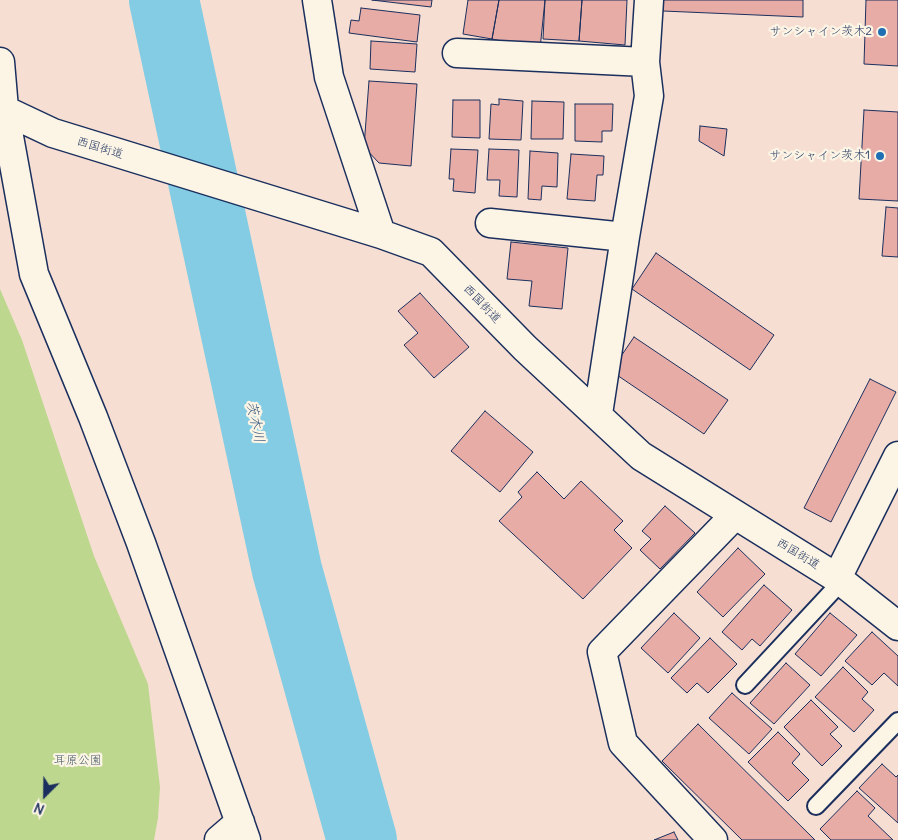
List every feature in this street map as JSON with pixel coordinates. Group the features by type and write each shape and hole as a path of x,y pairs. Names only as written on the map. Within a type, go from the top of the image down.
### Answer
{"street":[{"path":"317,0 329,77 381,234"},
{"path":"598,414 649,96 645,62 649,0"},
{"path":"458,53 645,62"},
{"path":"0,62 2,109 34,274 93,416 138,534 243,831 219,840"},
{"name":"西国街道","path":"2,109 53,133 381,234 432,252 525,348 641,456 839,580 898,626"},
{"path":"490,223 625,237"},
{"path":"839,580 898,456"},
{"path":"713,840 622,744 602,652 734,516"}],"lane":[{"path":"745,685 839,580"},
{"path":"816,806 898,721"}],"green space":[{"name":"耳原公園","path":"0,289 22,340 94,556 148,684 160,787 154,840 0,840"}],"building":[{"path":"372,0 432,0 431,7"},
{"path":"468,0 499,0 492,39 463,34"},
{"path":"499,0 545,0 540,49 492,39"},
{"path":"545,0 582,0 579,41 543,39"},
{"path":"582,0 627,0 625,45 579,41"},
{"path":"663,0 803,0 803,17 663,11"},
{"name":"サンシャイン茨木2","path":"866,0 898,0 898,66 864,64"},
{"path":"361,8 420,15 417,42 349,33 351,20 359,21"},
{"path":"371,41 417,44 415,72 370,69"},
{"path":"369,81 417,84 411,166 379,163 364,147"},
{"path":"499,99 523,101 521,140 489,139 491,104 499,105"},
{"path":"453,100 480,100 480,138 452,137"},
{"path":"532,101 564,102 563,139 531,139"},
{"path":"575,104 613,104 612,131 602,131 602,142 575,141"},
{"name":"サンシャイン茨木1","path":"864,110 898,112 898,201 859,199"},
{"path":"700,126 727,129 724,156 699,141"},
{"path":"451,149 478,150 475,193 453,191 454,179 449,179"},
{"path":"489,149 519,150 517,197 499,196 500,180 487,180"},
{"path":"530,151 558,153 557,187 542,186 541,200 528,199"},
{"path":"571,154 604,156 603,175 597,175 595,201 567,199"},
{"path":"886,207 898,208 898,257 882,256"},
{"path":"511,242 568,248 562,309 529,306 532,281 507,279"},
{"path":"656,253 774,335 750,370 632,289"},
{"path":"420,293 469,347 434,378 404,345 418,333 398,311"},
{"path":"634,337 728,400 704,434 611,371"},
{"path":"870,379 896,392 831,522 804,508"},
{"path":"485,411 533,452 500,492 451,451"},
{"path":"537,472 564,499 581,481 623,521 614,530 632,548 583,599 499,521 522,497 518,492"},
{"path":"665,506 695,533 660,569 640,550 651,539 642,531"},
{"path":"738,548 765,574 723,617 697,592"},
{"path":"764,585 792,610 760,646 752,639 742,650 722,632"},
{"path":"674,613 700,638 668,673 641,648"},
{"path":"830,613 857,635 821,676 795,654"},
{"path":"872,632 898,656 898,686 884,673 872,685 845,661"},
{"path":"710,638 737,664 708,693 697,683 687,693 671,678"},
{"path":"786,663 810,685 774,724 750,703"},
{"path":"843,667 868,692 862,699 874,710 854,732 815,697"},
{"path":"732,693 772,729 749,754 709,718"},
{"path":"811,700 838,727 830,734 842,746 822,766 784,727"},
{"path":"698,724 815,840 742,840 662,761"},
{"path":"778,732 800,754 792,763 809,780 788,801 748,762"},
{"path":"882,764 896,777 898,775 898,823 859,788"},
{"path":"857,791 875,808 868,816 893,840 831,840 820,829"},
{"path":"674,832 678,840 654,840"}],"waterway":[{"name":"茨木川","path":"164,0 287,570 362,840"}],"place":[{"name":"サンシャイン茨木2","path":"882,32"},
{"name":"サンシャイン茨木1","path":"880,156"}]}
